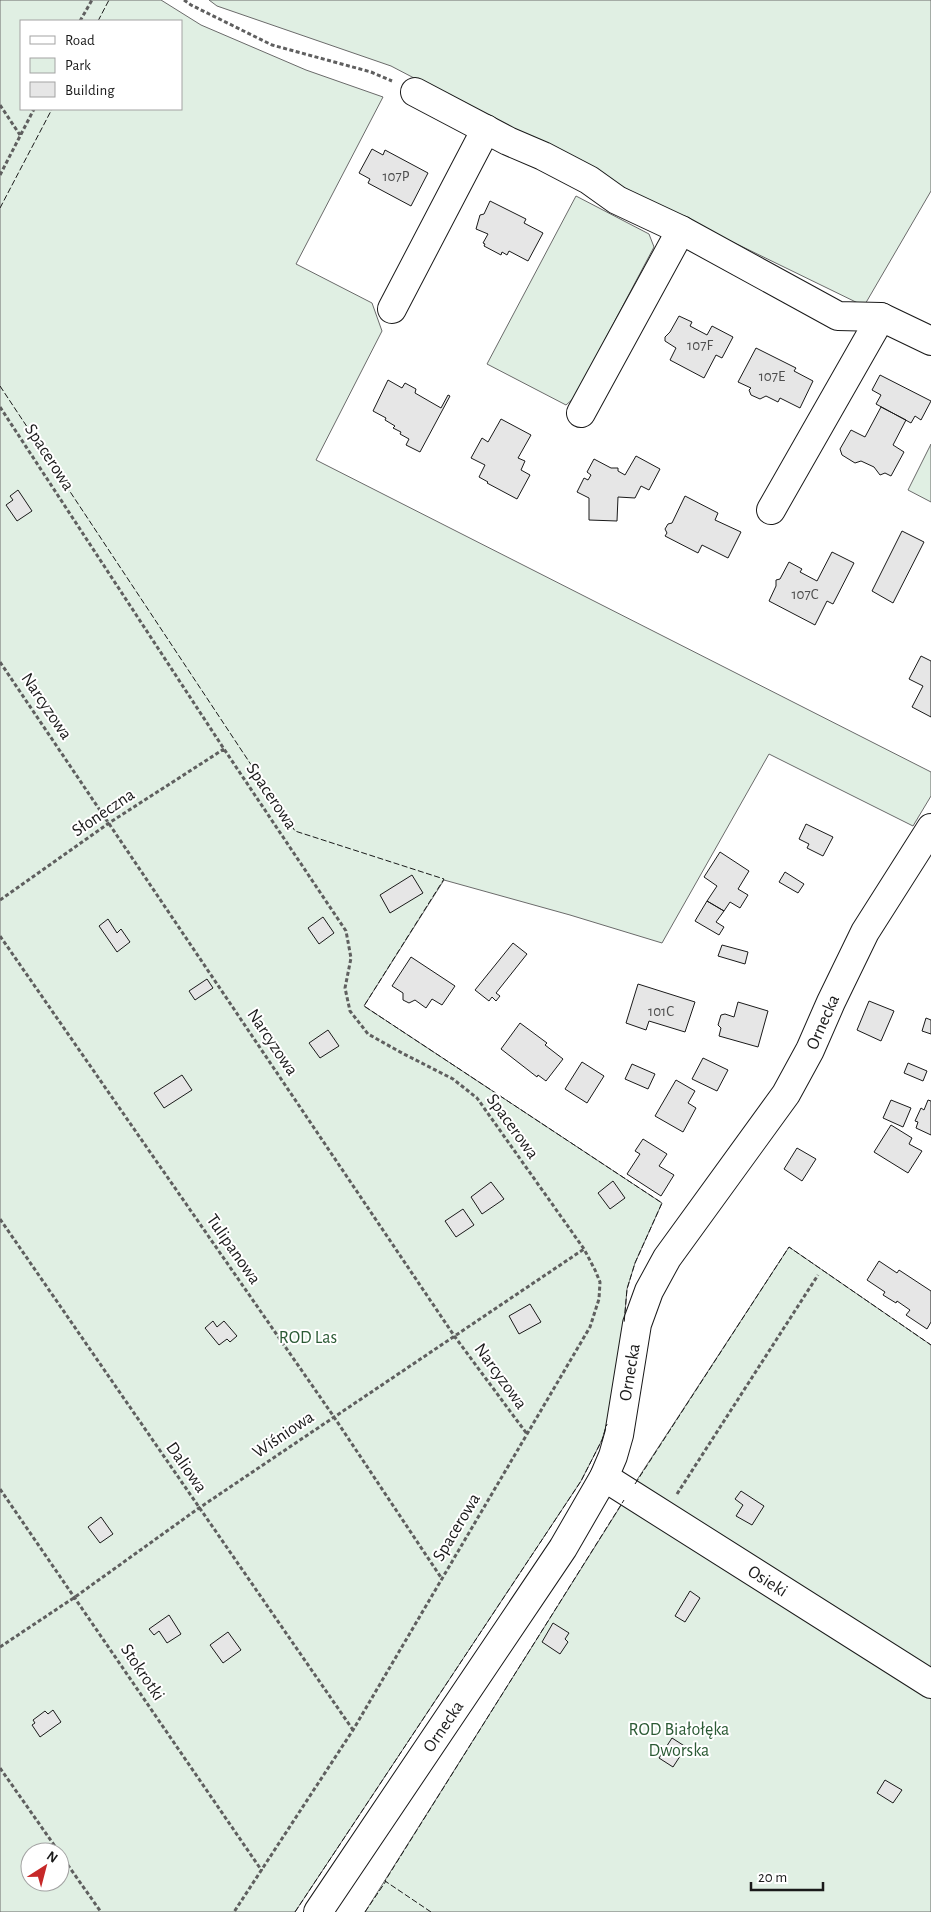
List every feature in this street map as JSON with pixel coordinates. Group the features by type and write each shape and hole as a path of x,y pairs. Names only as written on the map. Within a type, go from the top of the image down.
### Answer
{"street":[{"path":"415,92 589,180 616,200 681,230 838,316 881,317 931,341"},
{"path":"392,308 486,129"},
{"path":"582,412 681,230"},
{"path":"771,510 881,317"},
{"name":"Ornecka","path":"318,1912 563,1548 604,1477 619,1435 638,1324 649,1291 667,1258 786,1094 810,1050 865,932 931,828"},
{"name":"Osieki","path":"604,1477 931,1684"}],"path":[{"path":"81,20 92,0"},
{"path":"184,0 272,45 371,72 415,92"},
{"path":"0,106 20,135"},
{"path":"0,175 33,110"},
{"name":"Spacerowa","path":"0,407 224,750 346,930 351,958 345,988 350,1011 368,1034 453,1079 477,1098 584,1249 600,1282 599,1299 590,1327 353,1730 262,1872 234,1912"},
{"name":"Narcyzowa","path":"0,662 454,1337 527,1434"},
{"name":"Słoneczna","path":"0,900 109,823 224,750"},
{"name":"Tulipanowa","path":"0,936 334,1417 442,1579"},
{"name":"Daliowa","path":"0,1219 353,1730"},
{"name":"Wiśniowa","path":"0,1647 75,1597 198,1508 584,1249"},
{"path":"676,1494 818,1275"},
{"name":"Stokrotki","path":"0,1489 262,1872"},
{"path":"0,1768 51,1842"},
{"path":"70,1868 101,1912"}],"green space":[{"name":"ROD Las","path":"0,0 161,0 201,25 306,70 383,97 296,264 372,303 382,331 316,460 931,772 931,796 913,826 769,754 662,943 444,880 364,1006 662,1203 635,1263 627,1289 619,1383 602,1440 581,1481 295,1912 0,1912"},
{"path":"209,0 931,0 931,191 864,306 669,211 391,66 217,6"},
{"path":"576,196 649,234 654,247 574,398 566,405 487,364"},
{"path":"931,444 931,502 908,490"},
{"path":"789,1247 931,1345 931,1676 633,1486"},
{"name":"ROD Białołęka Dworska","path":"625,1499 931,1694 931,1912 365,1912"}],"building":[{"path":"372,149 383,155 385,150 428,173 411,206 368,183 370,179 359,173"},
{"path":"490,201 526,219 524,223 543,233 528,261 509,251 507,255 502,252 501,255 484,246 485,244 483,243 488,234 476,229 480,215 484,214"},
{"path":"679,316 692,322 690,326 707,335 712,326 733,337 722,358 716,355 704,378 670,360 676,348 665,341 665,337"},
{"path":"756,348 796,368 794,371 813,381 800,408 780,398 778,402 766,396 760,399 751,395 749,390 751,388 738,382"},
{"path":"880,375 931,401 921,420 915,416 911,423 876,404 881,395 872,390"},
{"path":"388,380 402,388 405,383 416,389 415,393 441,408 448,395 450,396 420,452 406,445 409,439 393,428 395,426 385,420 386,418 373,411"},
{"path":"881,407 906,420 893,445 904,452 891,476 885,473 880,475 874,467 861,461 855,463 842,455 840,449 851,430 865,437"},
{"path":"501,419 531,435 518,458 525,461 521,470 530,475 517,499 479,477 485,465 471,458 482,438 488,442"},
{"path":"636,456 660,469 649,490 641,486 635,498 618,497 617,521 589,520 589,498 577,492 584,478 588,480 591,475 587,472 594,459 611,468 618,468 618,471 625,475"},
{"path":"18,490 32,511 17,521 6,505 13,500 10,496"},
{"path":"685,496 718,513 715,520 741,532 728,558 702,545 698,553 665,536 667,533 665,529 668,524 672,523"},
{"path":"902,531 924,542 893,603 872,591"},
{"path":"832,552 854,563 833,604 827,601 815,625 769,601 776,586 776,580 780,579 789,562 802,569 800,572 817,581"},
{"path":"921,656 931,661 931,717 912,707 923,686 909,679"},
{"path":"806,824 833,837 823,856 807,848 809,844 799,839"},
{"path":"720,852 749,871 738,889 748,895 740,908 730,902 724,911 707,901 717,886 704,877"},
{"path":"785,872 804,884 798,893 779,882"},
{"path":"412,875 423,893 390,913 380,895"},
{"path":"707,901 724,911 716,922 724,927 719,935 695,921"},
{"path":"323,917 334,933 319,944 308,928"},
{"path":"108,919 117,933 121,929 130,942 117,952 99,926"},
{"path":"513,943 527,954 496,993 500,996 496,1001 492,997 489,1001 475,990"},
{"path":"722,945 748,952 745,964 718,956"},
{"path":"411,957 455,986 442,1005 432,999 426,1008 415,1000 409,1003 403,1000 403,993 392,986"},
{"path":"207,979 213,988 195,1000 189,991"},
{"path":"638,984 695,1002 685,1032 649,1021 646,1030 626,1023"},
{"path":"869,1001 894,1011 881,1041 857,1030"},
{"path":"738,1002 768,1011 758,1047 719,1036 721,1028 718,1025 721,1015 725,1014 734,1017"},
{"path":"926,1018 931,1020 931,1034 922,1031"},
{"path":"520,1023 547,1043 545,1045 563,1059 546,1081 538,1075 537,1077 501,1049"},
{"path":"328,1030 339,1046 320,1058 309,1043"},
{"path":"703,1058 728,1070 717,1091 692,1079"},
{"path":"582,1062 604,1076 587,1103 565,1089"},
{"path":"908,1063 927,1071 923,1081 904,1073"},
{"path":"632,1064 655,1074 648,1089 625,1079"},
{"path":"182,1075 192,1090 164,1108 154,1093"},
{"path":"676,1080 695,1091 688,1103 696,1108 683,1132 655,1116"},
{"path":"891,1100 911,1108 903,1127 883,1118"},
{"path":"928,1100 931,1101 931,1135 916,1128 918,1122 915,1121 921,1108 924,1110"},
{"path":"891,1125 912,1138 909,1144 922,1151 908,1173 874,1152"},
{"path":"643,1139 667,1154 659,1166 674,1175 661,1196 627,1174 640,1154 635,1151"},
{"path":"797,1148 816,1159 802,1181 784,1169"},
{"path":"613,1181 625,1198 610,1209 598,1193"},
{"path":"491,1182 504,1199 482,1214 471,1197"},
{"path":"463,1209 474,1225 456,1237 445,1221"},
{"path":"879,1261 897,1273 899,1270 931,1291 931,1322 927,1329 906,1315 910,1310 897,1301 896,1303 883,1295 885,1292 867,1280"},
{"path":"530,1304 541,1322 519,1334 509,1316"},
{"path":"213,1321 217,1327 224,1321 237,1336 230,1342 227,1339 219,1345 205,1328"},
{"path":"741,1491 764,1506 752,1525 736,1516 743,1505 735,1499"},
{"path":"101,1517 113,1534 100,1543 88,1527"},
{"path":"690,1591 700,1598 685,1622 675,1616"},
{"path":"169,1615 181,1634 167,1643 159,1631 154,1635 149,1629"},
{"path":"553,1623 569,1633 565,1639 568,1642 560,1654 542,1642"},
{"path":"228,1632 241,1650 223,1663 210,1645"},
{"path":"53,1710 61,1722 40,1737 32,1725 35,1723 33,1720 45,1711 48,1714"},
{"path":"672,1738 686,1747 673,1767 659,1758"},
{"path":"885,1780 902,1790 893,1803 877,1793"}],"fence":[{"path":"99,20 109,0"},
{"path":"0,208 51,110"},
{"path":"0,386 295,831 444,879 364,1006 662,1203 635,1263 627,1289 624,1324"},
{"path":"635,1484 789,1247 931,1345"},
{"path":"295,1912 581,1481 602,1440 607,1424"},
{"path":"431,1912 385,1881 624,1500"},
{"path":"365,1912 386,1881"}]}
